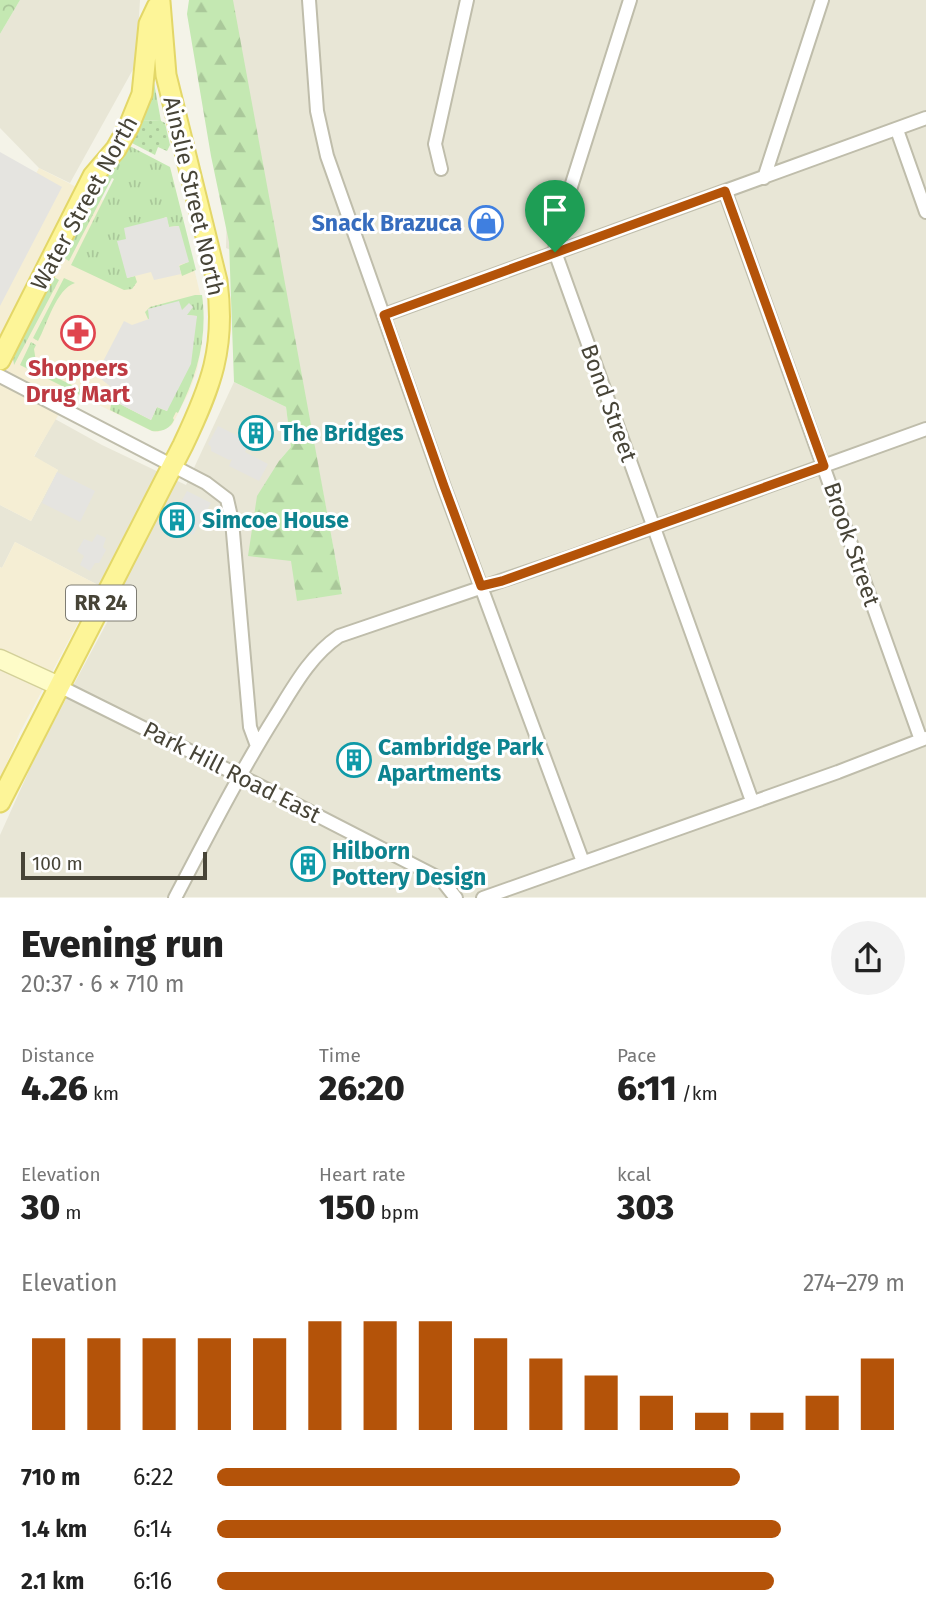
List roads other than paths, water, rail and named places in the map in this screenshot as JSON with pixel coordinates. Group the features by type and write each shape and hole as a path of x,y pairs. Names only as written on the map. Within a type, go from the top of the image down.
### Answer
{"main road":[{"name":"Water Street North","path":"0,360 93,176 116,149 129,126 142,94 149,24 160,1"},
{"name":"Ainslie Street North","path":"0,802 172,467 202,405 214,369 220,335 217,281 166,75 160,1"},
{"name":"Park Hill Road East","path":"0,659 59,686"}],"street":[{"path":"309,0 317,111 322,138 444,486 583,862"},
{"path":"441,169 435,144 467,0"},
{"path":"555,252 557,232 630,0"},
{"path":"764,178 822,0"},
{"path":"384,315 926,118"},
{"path":"897,130 926,212"},
{"name":"Brook Street","path":"725,191 923,739"},
{"name":"Bond Street","path":"555,252 752,802"},
{"path":"0,376 205,483 227,499 232,521 250,727 257,746"},
{"path":"176,898 239,775 308,664 323,647 347,633 926,429"},
{"name":"Park Hill Road East","path":"59,686 441,879 456,898"},
{"path":"483,898 923,739"}],"place":[{"name":"Snack Brazuca","path":"486,223"},
{"name":"Shoppers Drug Mart","path":"78,333"},
{"name":"The Bridges","path":"256,433"},
{"name":"Simcoe House","path":"177,520"},
{"name":"Cambridge Park Apartments","path":"354,760"},
{"name":"Hilborn Pottery Design","path":"308,864"}]}
